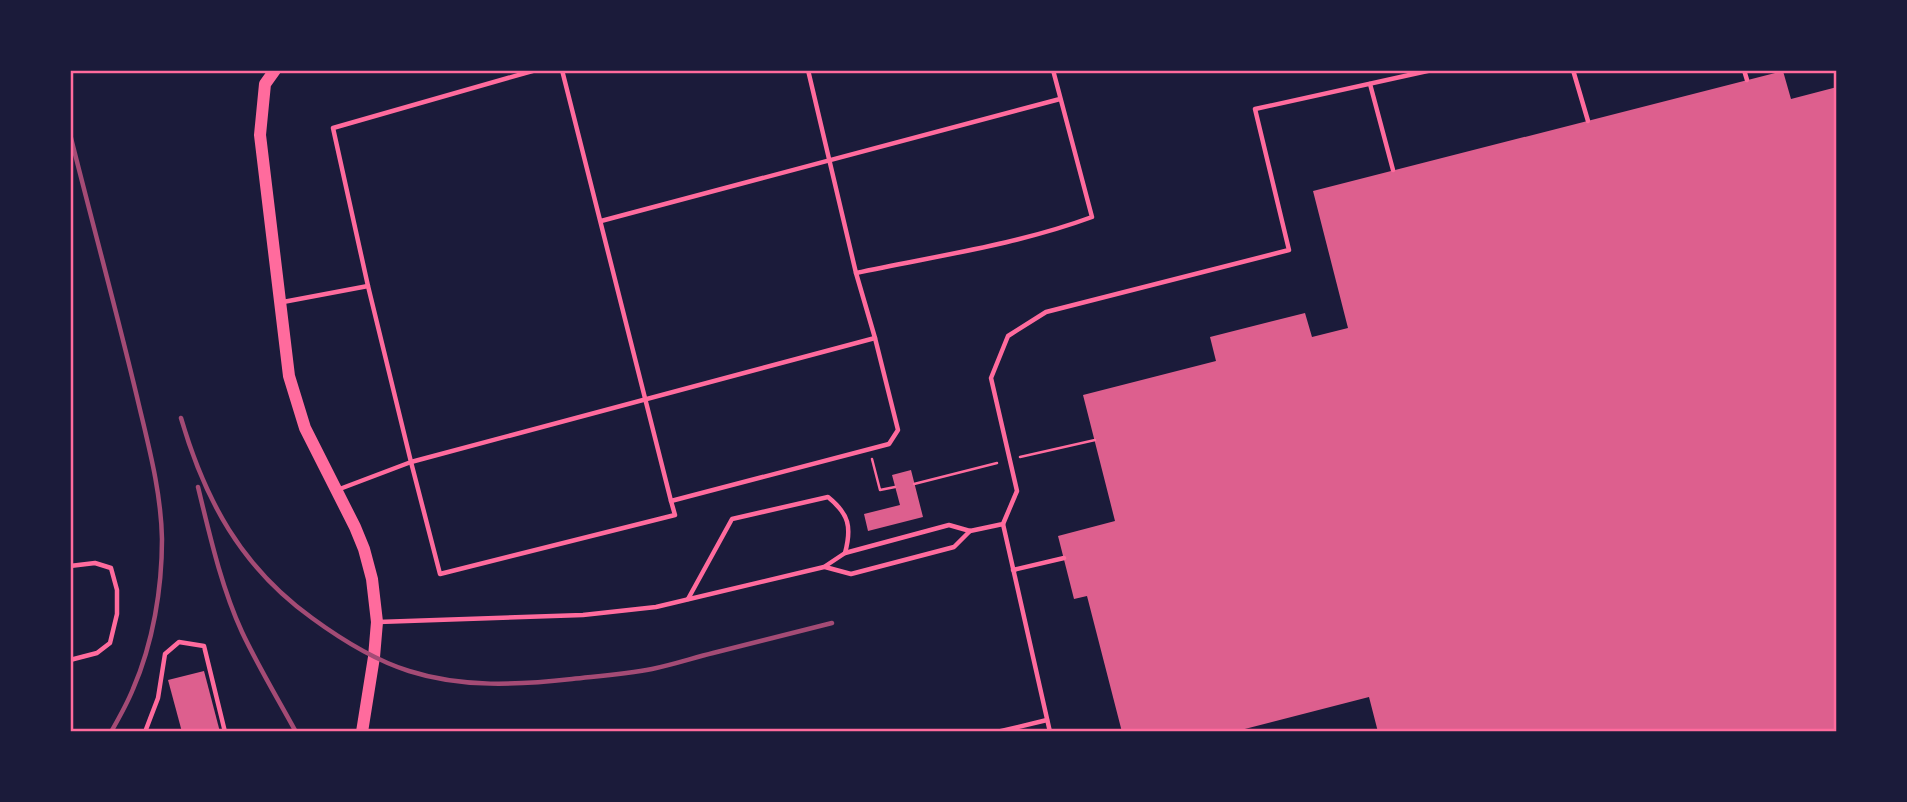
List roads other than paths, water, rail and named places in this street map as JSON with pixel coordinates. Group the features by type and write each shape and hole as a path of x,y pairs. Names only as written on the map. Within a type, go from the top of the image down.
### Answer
{"street":[{"path":"275,70 265,84 260,135 289,376 305,428 364,549 372,579 377,622 362,732"}],"lane":[{"path":"536,70 334,128 368,286 440,574 675,515 562,70"},
{"path":"671,501 889,444 898,430 856,273 808,70"},
{"path":"856,273 1059,229 1092,216 1053,70"},
{"path":"1050,732 1003,524 1017,491 991,378 1008,336 1046,312 1289,250 1255,110 1432,70"},
{"path":"1573,70 1588,121"},
{"path":"1745,70 1747,80"},
{"path":"1370,84 1393,170"},
{"path":"601,221 1060,99"},
{"path":"280,303 368,286"},
{"path":"337,491 411,462 875,338"},
{"path":"688,599 732,519 828,497 841,507 848,522 845,553"},
{"path":"377,622 583,615 656,607 824,567 845,553 949,525 970,531 1003,524"},
{"path":"824,567 851,574 954,547 970,531"},
{"path":"1013,570 1064,558"},
{"path":"70,566 95,563 111,568 117,590 117,614 110,643 97,653 70,660"},
{"path":"145,732 158,698 164,654 179,642 204,646 225,732"},
{"path":"997,732 1047,720"}],"railway":[{"path":"70,134 145,432 157,485 161,521 160,577 151,635 126,706 111,732"},
{"path":"181,418 214,504 229,530 265,577 287,598 335,634 359,649 409,671 449,680 490,684 612,675 660,667 832,623"},
{"path":"198,487 217,561 235,615 296,732"}]}
